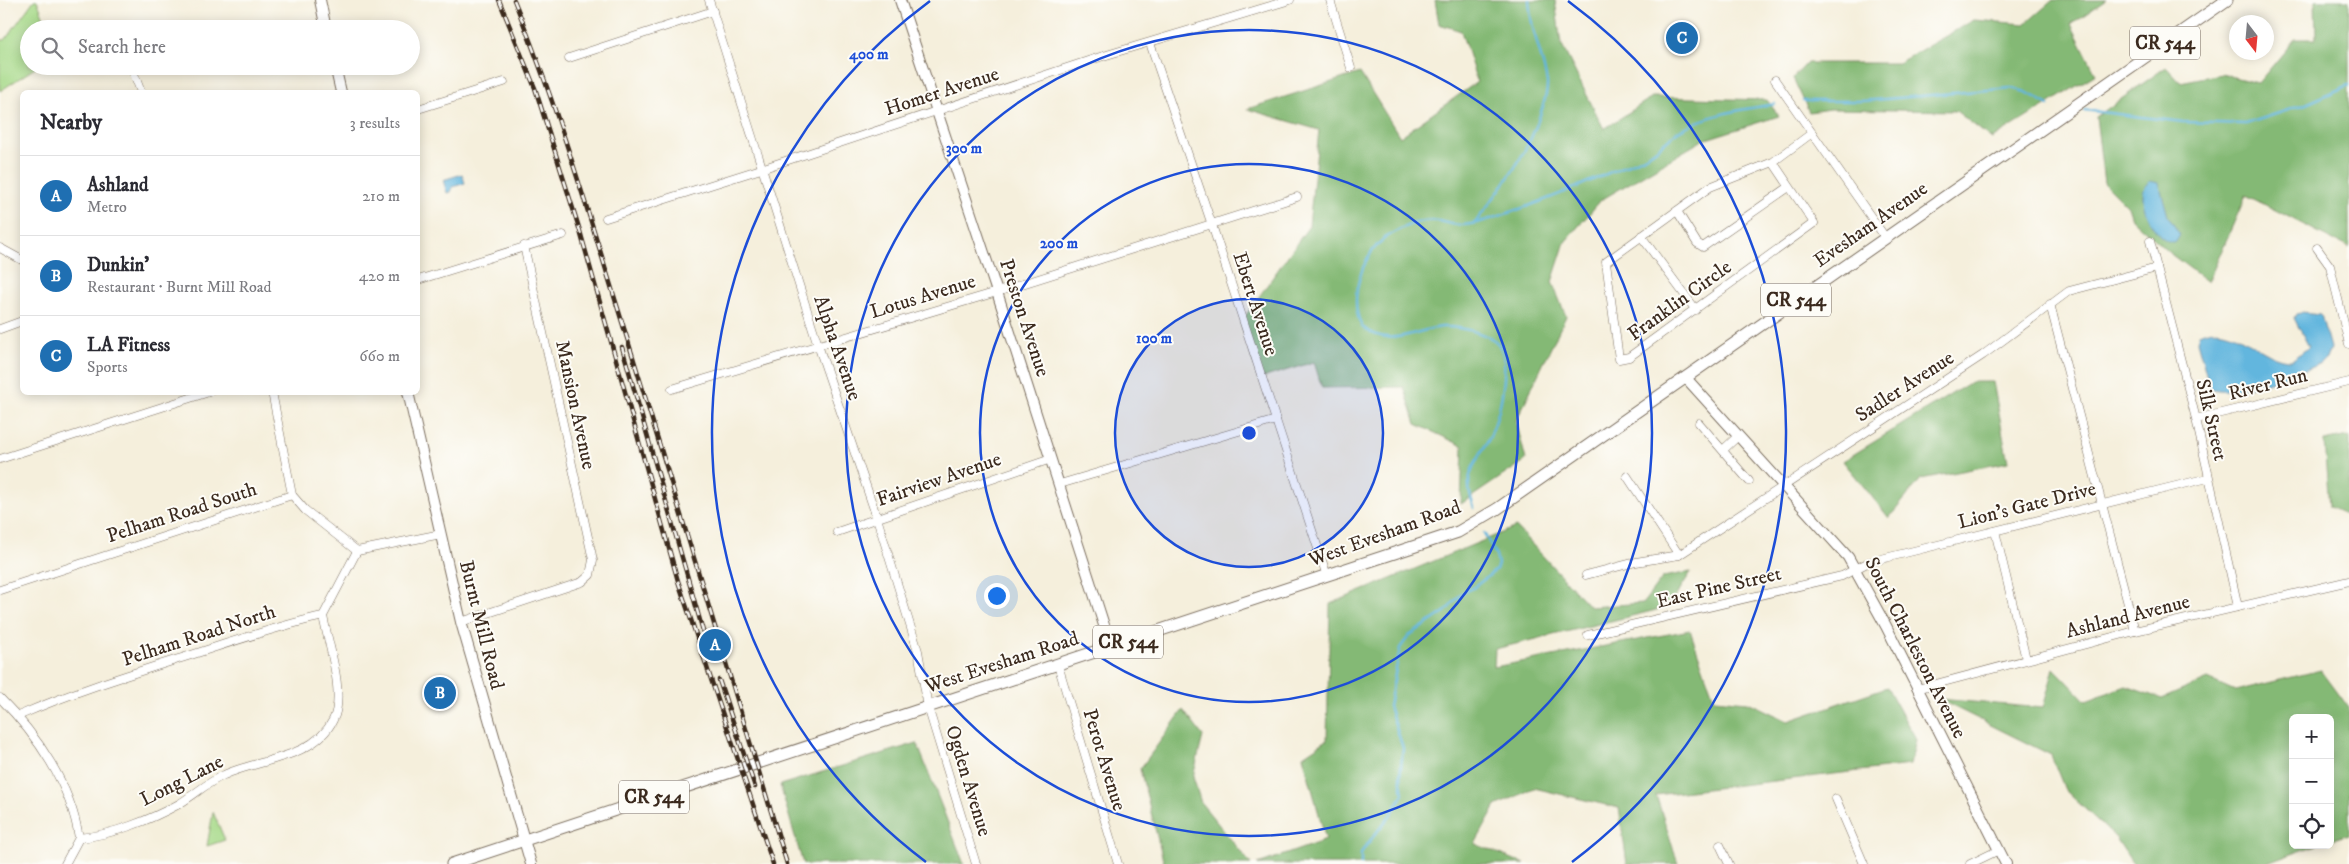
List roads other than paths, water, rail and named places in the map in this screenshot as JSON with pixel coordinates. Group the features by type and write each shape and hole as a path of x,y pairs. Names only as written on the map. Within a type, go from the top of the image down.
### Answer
{"main road":[{"name":"Evesham Avenue","path":"1488,514 2227,0"},
{"name":"West Evesham Road","path":"524,840 1458,532 1488,514"},
{"name":"CR 544","path":"452,864 524,840"}],"street":[{"path":"320,0 324,20"},
{"name":"Alpha Avenue","path":"709,0 818,345 877,518 918,651 928,708"},
{"name":"Preston Avenue","path":"900,0 935,111 1060,484 1111,647"},
{"name":"Homer Avenue","path":"606,218 1100,57 1290,0"},
{"path":"1330,0 1351,68"},
{"path":"569,58 712,11"},
{"name":"Ebert Avenue","path":"1150,43 1327,576"},
{"path":"134,75 140,90"},
{"path":"337,75 341,90"},
{"path":"1775,80 1885,237"},
{"path":"420,108 504,82"},
{"name":"Franklin Circle","path":"1773,162 1814,223 1629,357 1619,359 1606,262 1710,187 1773,162 1812,133"},
{"path":"1676,211 1697,243 1703,246 1789,187"},
{"name":"Lotus Avenue","path":"672,389 997,292 1297,197"},
{"path":"420,279 563,235"},
{"path":"1641,236 1696,310"},
{"name":"Silk Street","path":"2150,241 2196,419 2238,607"},
{"name":"Mansion Avenue","path":"461,622 582,582 592,571 593,560 524,246"},
{"path":"0,248 20,259"},
{"path":"2317,248 2330,266 2349,344"},
{"name":"Sadler Avenue","path":"1679,555 1983,355 2069,291 2157,268"},
{"path":"2050,304 2135,631"},
{"path":"0,329 20,322"},
{"name":"South Charleston Avenue","path":"1686,378 1848,557 1886,626 1916,689 2006,864"},
{"name":"River Run","path":"2196,419 2349,382"},
{"path":"0,459 200,395"},
{"path":"273,395 292,495 304,510 357,551 441,534"},
{"name":"Burnt Mill Road","path":"409,395 461,622 531,864"},
{"path":"1060,484 1276,420"},
{"path":"1698,423 1748,481"},
{"path":"1723,450 1738,436"},
{"name":"Fairview Avenue","path":"837,532 1051,459"},
{"path":"1586,575 1636,562 1679,555 1626,476"},
{"name":"Lion's Gate Drive","path":"1855,569 1869,562 2208,478"},
{"name":"Pelham Road South","path":"0,590 292,495"},
{"path":"1995,532 2026,659"},
{"path":"323,616 357,551"},
{"name":"East Pine Street","path":"1588,635 1842,576 1855,569"},
{"name":"Ashland Avenue","path":"1916,689 2135,631 2349,581"},
{"name":"Pelham Road North","path":"18,716 46,704 170,662 297,622 323,616"},
{"name":"Long Lane","path":"79,838 97,837 139,822 178,804 223,775 287,755 315,742 334,720 338,706 337,686 323,616"},
{"name":"Perot Avenue","path":"1058,665 1118,864"},
{"path":"0,698 34,736 52,765 70,804 79,838 64,864"},
{"name":"Ogden Avenue","path":"928,708 976,864"},
{"path":"1836,799 1864,864"},
{"path":"1720,845 1729,864"},
{"path":"1970,864 1999,850"}],"water":[{"path":"462,174 465,183 453,187 451,192 447,193 443,180"},
{"path":"2150,181 2159,183 2168,216 2180,235 2176,242 2168,241 2160,235 2148,217 2143,196 2145,187"},
{"path":"2296,314 2321,315 2330,348 2326,359 2317,365 2287,377 2251,387 2234,390 2210,388 2197,341 2199,334 2212,330 2224,331 2281,359 2292,360 2309,347 2294,318"}],"waterway":[{"path":"1475,223 1522,157 1536,128 1546,97 1547,82 1532,21 1529,0"},
{"path":"2084,110 2183,122 2246,124 2306,104 2349,85"},
{"path":"1803,101 1863,101 2011,88 2026,92 2049,105"},
{"path":"1474,508 1469,489 1470,476 1491,434 1501,400 1504,358 1500,347 1494,340 1483,334 1455,327 1442,327 1393,337 1383,337 1362,327 1356,304 1357,292 1359,279 1369,256 1385,238 1417,222 1431,220 1466,225 1490,219 1577,187 1644,157 1675,133 1691,124 1726,113 1775,104"},
{"path":"1361,864 1361,853 1392,813 1403,794 1400,776 1403,748 1389,706 1400,648 1409,636 1446,611 1462,593 1473,588 1496,570 1498,564 1496,555 1484,533"}],"railway":[{"path":"499,0 535,88 580,231 678,581 773,864"},
{"path":"514,0 547,87 577,176 787,864"},
{"path":"622,347 705,638"},
{"path":"719,680 755,787"}],"place":[{"name":"LA Fitness","path":"1682,38"},
{"name":"Ashland","path":"715,645"},
{"name":"Dunkin'","path":"440,693"}]}
